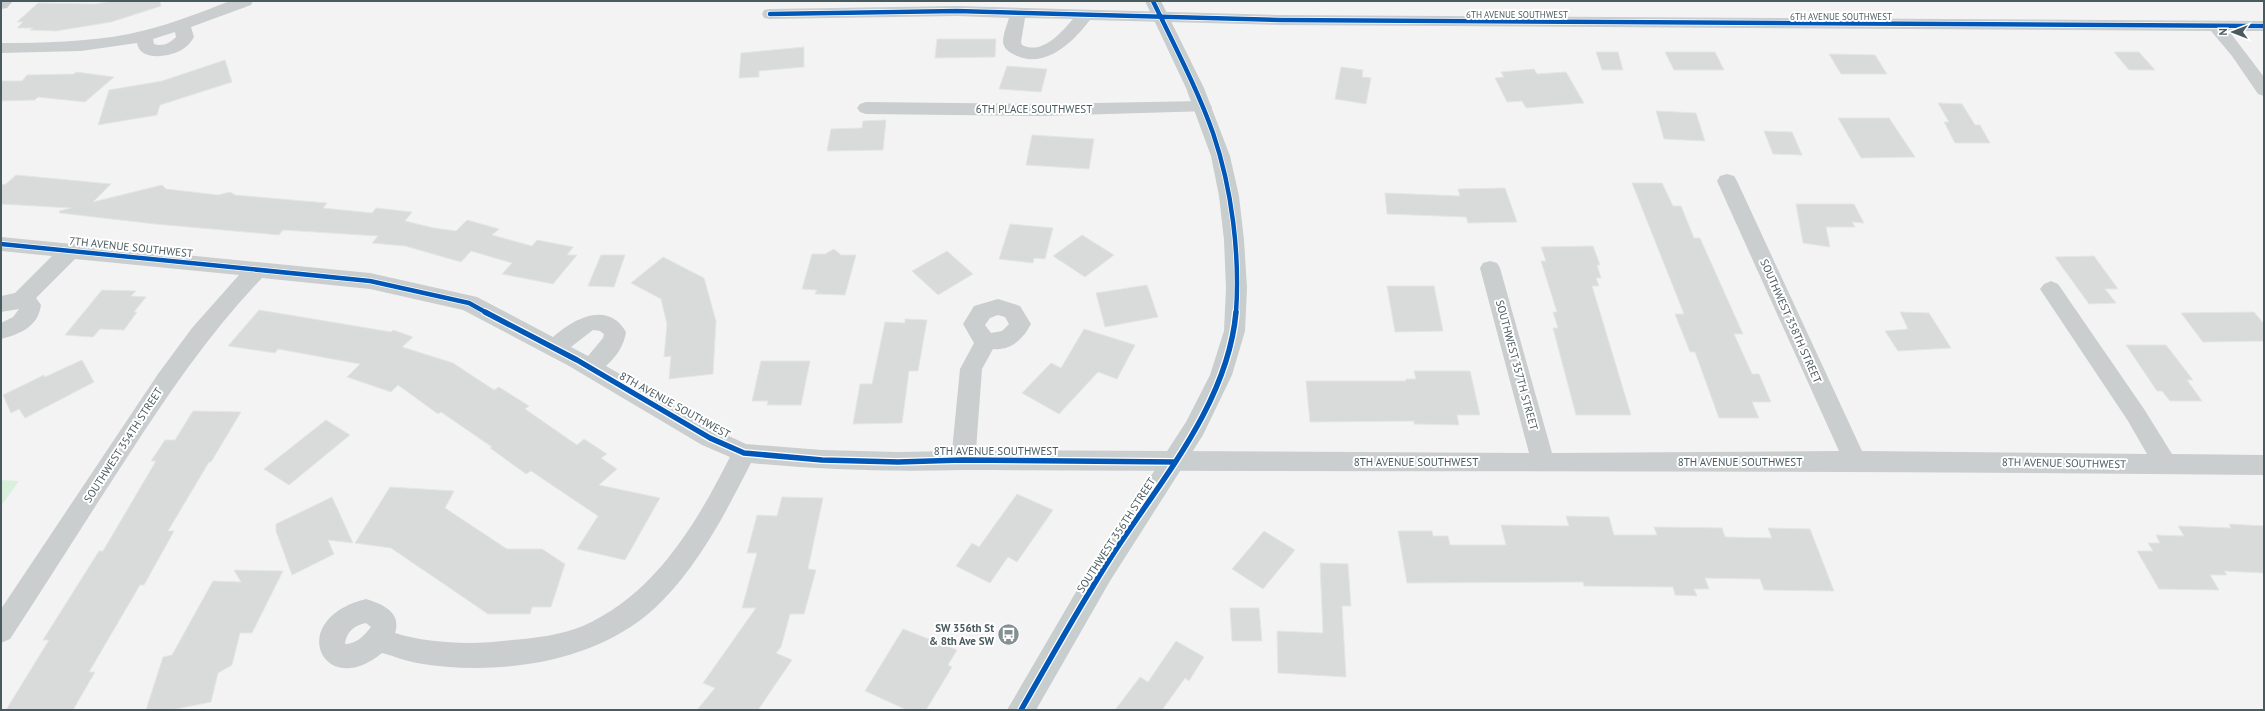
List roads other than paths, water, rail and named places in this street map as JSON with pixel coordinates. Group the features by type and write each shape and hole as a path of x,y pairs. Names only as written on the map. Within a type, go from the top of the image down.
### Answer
{"main road":[{"name":"SOUTHWEST 356TH STREET","path":"1021,710 1112,556 1175,462 1200,419 1217,382 1231,345 1236,313 1235,246 1226,179 1203,107 1157,10"}],"street":[{"path":"1,4 4,1"},
{"path":"1,48 72,46 144,35 146,47 149,50 162,51 170,49 183,41 185,37 182,24 245,1"},
{"name":"6TH AVENUE SOUTHWEST","path":"770,14 957,11 1085,15 1157,10 1404,22 2264,26"},
{"path":"1018,13 1012,42 1014,48 1027,54 1041,52 1061,42 1072,33 1085,15"},
{"path":"2216,26 2238,52 2264,90"},
{"name":"6TH PLACE SOUTHWEST","path":"866,108 1041,110 1203,107"},
{"name":"SOUTHWEST 358TH STREET","path":"1727,181 1855,461"},
{"name":"7TH AVENUE SOUTHWEST","path":"1,244 71,250 192,264 258,269"},
{"path":"11,302 71,250"},
{"name":"SOUTHWEST 357TH STREET","path":"1490,268 1543,463"},
{"name":"8TH AVENUE SOUTHWEST","path":"258,269 370,281 469,302 555,348 710,438 744,453 822,460 898,462 963,460 1543,463 1855,461 2264,465"},
{"name":"SOUTHWEST 354TH STREET","path":"1,631 158,390 205,327 233,293 258,269"},
{"path":"2050,289 2136,415 2165,464"},
{"path":"1,331 14,326 27,316 30,305 11,302"},
{"path":"555,348 581,326 589,323 606,324 615,332 615,338 612,345 590,368"},
{"path":"963,460 971,369 986,341"},
{"path":"379,640 418,651 467,654 511,653 552,648 581,640 607,629 627,616 647,599 674,570 695,543 716,511 744,453"}],"place":[{"name":"SW 356th St & 8th Ave SW","path":"1009,634"}]}
